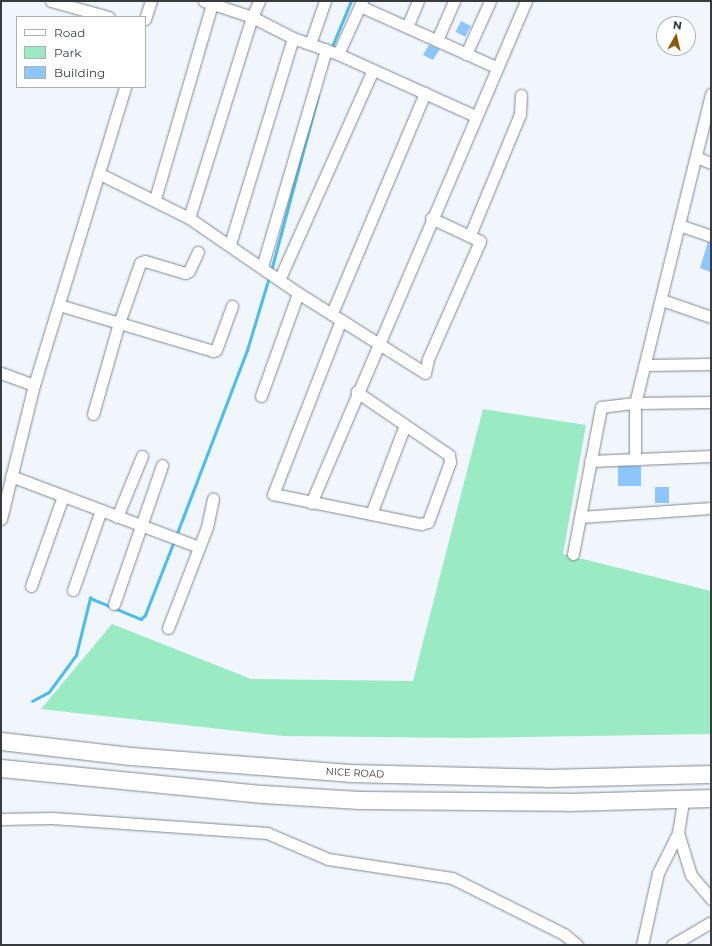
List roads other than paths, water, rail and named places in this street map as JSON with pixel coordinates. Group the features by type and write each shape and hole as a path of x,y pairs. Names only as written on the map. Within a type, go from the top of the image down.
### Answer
{"highway":[{"name":"NICE ROAD","path":"1,741 130,756 349,774 546,778 711,774"},
{"path":"1,768 263,794 360,800 684,800 711,798"}],"street":[{"path":"51,1 71,4 106,16"},
{"path":"146,16 151,1"},
{"path":"189,218 252,17 259,1"},
{"path":"310,44 325,1"},
{"path":"407,27 418,1"},
{"path":"437,40 454,1"},
{"path":"466,54 490,1"},
{"path":"311,503 356,392 526,1"},
{"path":"155,199 210,2 252,17 293,38 338,54 475,116"},
{"path":"338,54 361,4 407,27 496,67"},
{"path":"230,244 293,38"},
{"path":"262,268 326,49"},
{"path":"279,280 373,70"},
{"path":"1,519 34,385 100,174 125,88"},
{"path":"332,313 425,93"},
{"path":"635,459 635,404 662,300 711,94"},
{"path":"470,235 520,114 521,95"},
{"path":"696,157 711,163"},
{"path":"100,174 155,199 189,218 230,244 298,293 332,313 425,374 428,359 480,241 431,218"},
{"path":"679,224 711,236"},
{"path":"94,414 119,323 140,263 145,261 185,272 189,271 198,252"},
{"path":"261,396 298,293"},
{"path":"662,300 711,317"},
{"path":"58,305 213,351 216,350 232,306"},
{"path":"341,320 273,491 275,496 421,524 428,522 450,458 356,392"},
{"path":"645,366 711,364"},
{"path":"1,372 34,385"},
{"path":"573,554 599,410 604,406 711,402"},
{"path":"371,514 405,425"},
{"path":"117,516 142,456"},
{"path":"590,461 711,456"},
{"path":"114,604 140,525 162,465"},
{"path":"11,476 199,547"},
{"path":"31,586 63,496"},
{"path":"168,628 207,527 213,500"},
{"path":"580,517 711,508"},
{"path":"73,590 101,510"},
{"path":"642,945 658,873 678,833 684,800"},
{"path":"1,819 52,818 267,833 328,859 452,878 564,934 577,945"},
{"path":"678,833 691,875 711,899"},
{"path":"672,945 711,922"}],"waterway":[{"path":"331,49 351,1"},
{"path":"271,271 318,96"},
{"path":"176,536 247,350 269,277"},
{"path":"32,701 49,692 76,655 90,598 141,619 145,615 174,541"}]}
